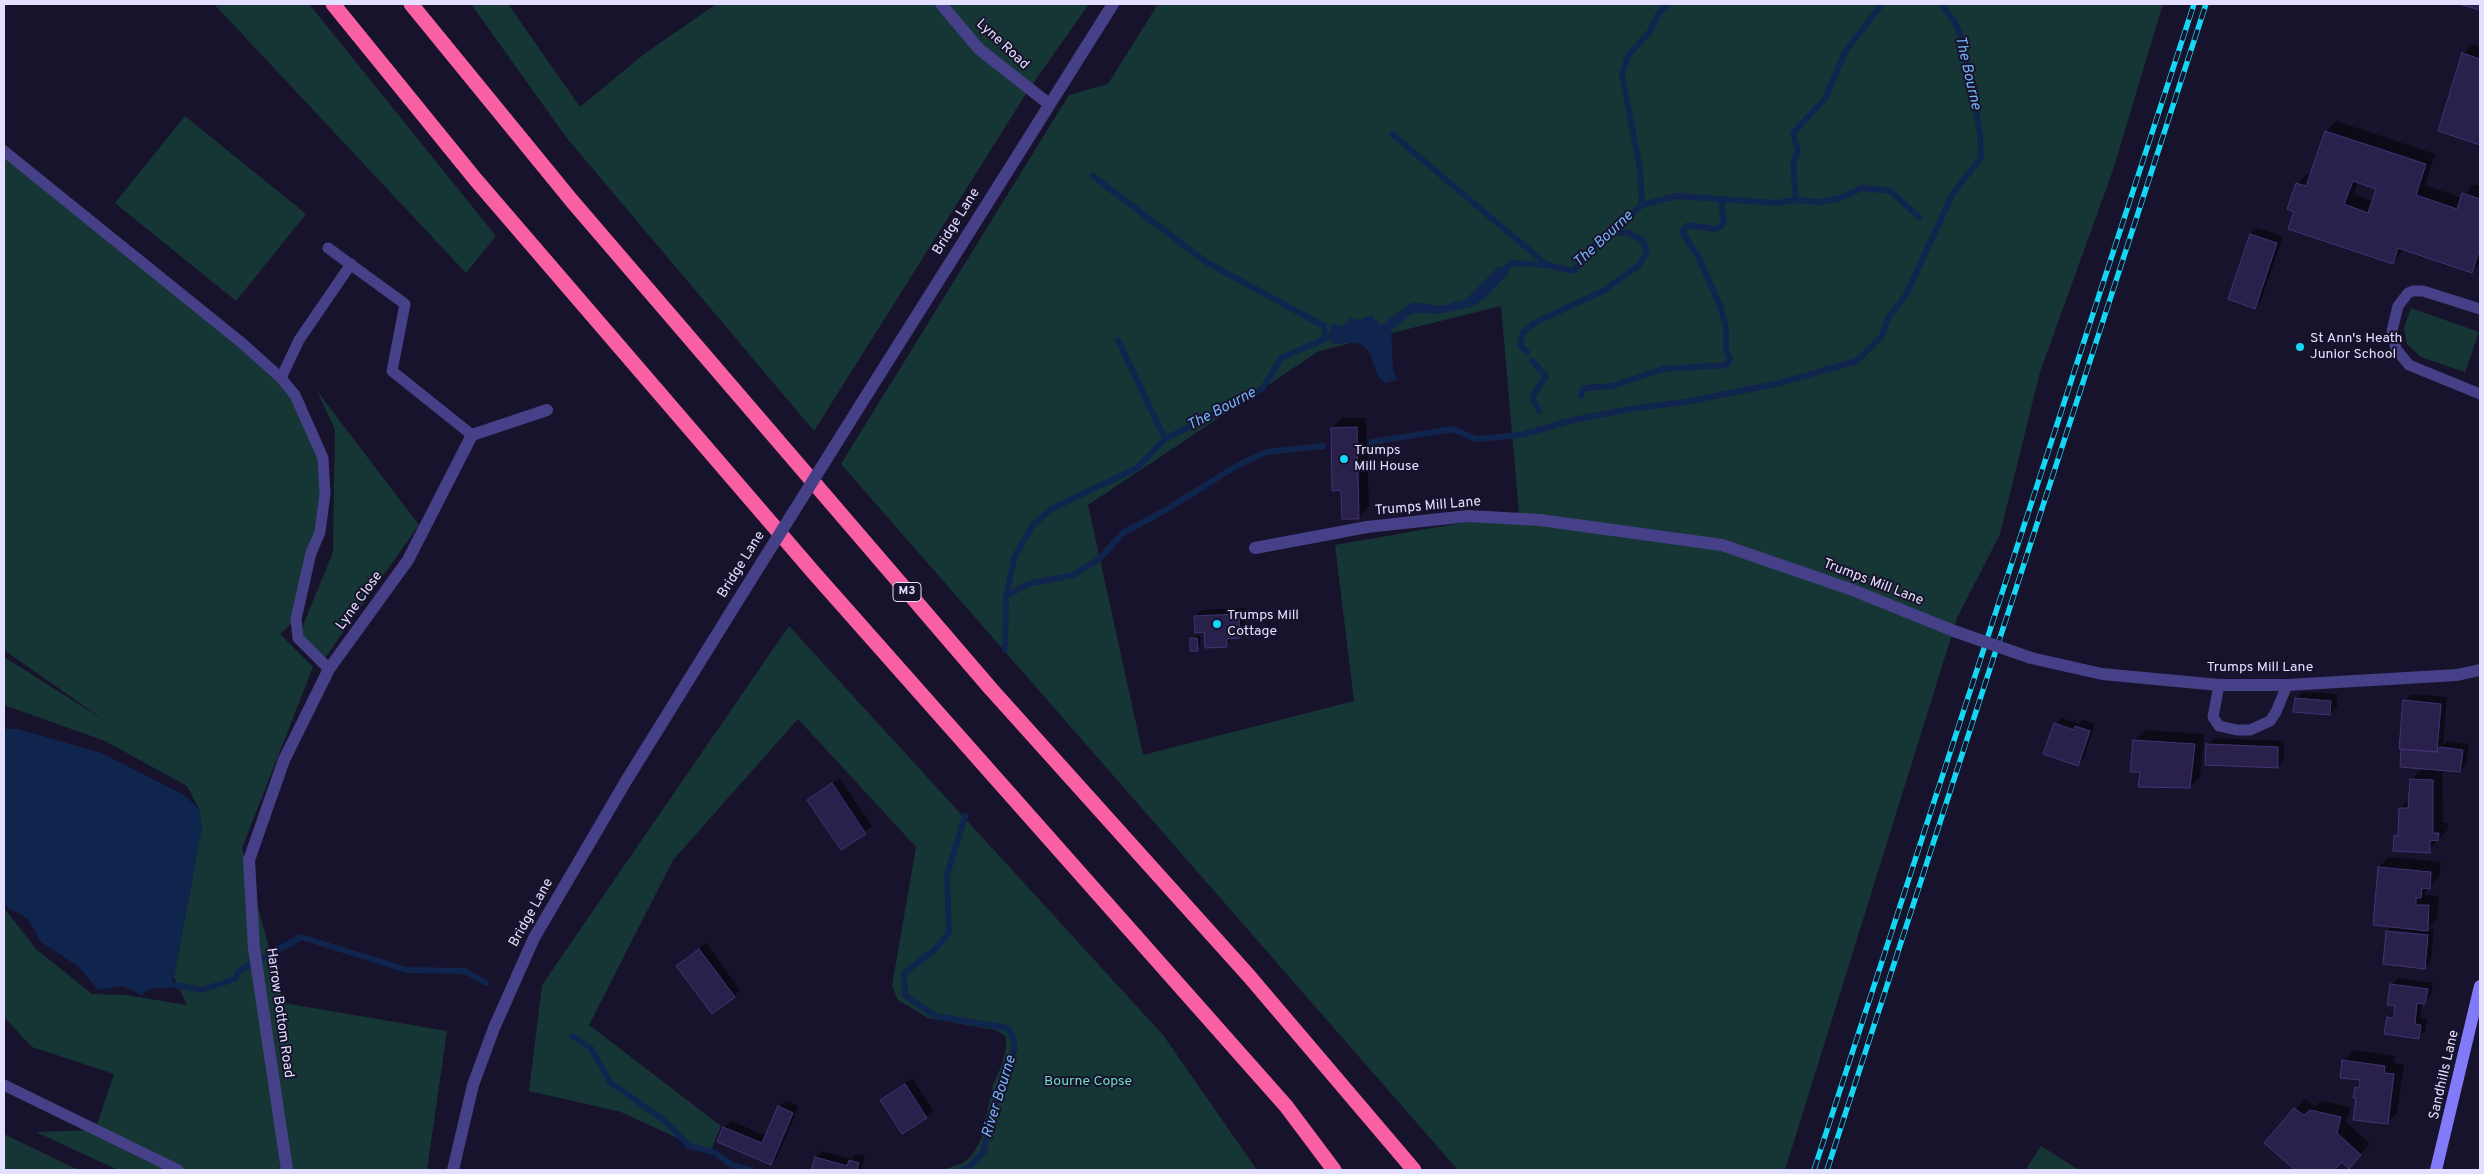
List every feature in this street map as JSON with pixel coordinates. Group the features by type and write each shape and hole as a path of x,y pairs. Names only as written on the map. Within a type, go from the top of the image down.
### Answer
{"highway":[{"path":"333,4 476,180 814,573 1286,1106 1334,1170"},
{"name":"M3","path":"411,4 572,201 991,689 1249,976 1414,1170"}],"main road":[{"name":"Sandhills Lane","path":"2436,1170 2480,986"}],"street":[{"name":"Lyne Road","path":"941,4 979,48 1049,104"},
{"name":"Bridge Lane","path":"454,1170 473,1085 494,1028 534,938 626,781 1113,4"},
{"path":"472,435 547,410"},
{"name":"Lyne Close","path":"250,860 284,760 329,669 408,560 472,435"},
{"name":"Trumps Mill Lane","path":"1255,548 1367,527 1468,516 1540,520 1722,545 1850,589 1954,631 2031,658 2102,674 2219,685 2287,685 2458,675 2480,670"},
{"name":"Harrow Bottom Road","path":"250,860 254,948 287,1170"}],"lane":[{"path":"4,151 153,270 281,378 295,396 323,458 324,494 320,532 311,553 296,619 298,638 329,669"},
{"path":"328,248 405,304 392,371 472,435"},
{"path":"281,378 299,340 351,264"},
{"path":"2480,309 2423,291 2413,291 2408,293 2398,306 2392,323 2392,331 2396,349 2409,365 2480,394"},
{"path":"2219,685 2213,717 2219,726 2237,730 2250,730 2270,721 2276,712 2287,685"},
{"path":"4,1085 178,1170"}],"green space":[{"path":"214,4 309,4 496,236 466,273"},
{"path":"471,4 508,4 580,107 643,55 716,4 1089,4 1029,89 814,431 566,137"},
{"path":"1158,4 2163,4 2113,170 2040,372 2000,534 1957,618 1785,1170 1458,1170 841,464 1069,95 1108,84","holes":["1501,306 1519,513 1335,545 1354,701 1143,755 1088,505 1319,351"]},
{"path":"185,116 306,214 236,301 115,203"},
{"path":"4,144 281,378 323,458 325,494 296,619 280,634 313,667 242,848 284,1003 447,1031 427,1170 118,1170 36,1132 95,1130 114,1074 32,1047 4,1017 4,908 36,949 92,994 125,995 187,1005 174,977 202,827 199,809 187,786 105,741 4,705 4,657 107,722 4,650"},
{"path":"2411,308 2479,332 2465,372 2421,357 2407,344 2404,328"},
{"path":"317,391 419,525 322,662 298,638 333,552 335,430"},
{"name":"Bourne Copse","path":"789,626 1163,1035 1257,1170 943,1170 963,1163 973,1154 982,1137 993,1085 1006,1049 1006,1036 995,1030 928,1018 898,1000 892,986 916,847 798,719 673,860 589,1025 721,1126 710,1153 621,1112 529,1091 542,985"},
{"path":"4,1134 78,1170 4,1170"},
{"path":"2041,1146 2079,1170 2027,1170"}],"water":[{"path":"1499,266 1509,273 1483,300 1471,307 1439,314 1413,313 1391,331 1393,370 1397,380 1384,383 1378,376 1370,354 1365,347 1355,342 1336,344 1331,342 1330,326 1334,323 1342,326 1350,318 1360,320 1371,315 1381,325 1412,302 1442,306 1466,299"},
{"path":"4,729 18,729 101,753 184,795 199,809 202,827 174,977 166,989 151,988 141,995 123,986 98,990 79,967 41,942 28,919 4,905"}],"building":[{"path":"2459,4 2480,4 2480,10"},
{"path":"2462,53 2480,59 2480,145 2438,131"},
{"path":"2325,131 2426,164 2416,195 2457,209 2462,193 2480,199 2480,248 2472,273 2398,248 2393,264 2288,229 2294,212 2287,209 2296,183 2306,186","holes":["2353,181 2376,189 2368,213 2344,204"]},
{"path":"2250,234 2277,243 2255,309 2228,299"},
{"name":"Trumps Mill House","path":"1357,427 1359,519 1342,519 1341,490 1332,491 1331,428"},
{"name":"Trumps Mill Cottage","path":"1239,614 1240,638 1227,639 1227,647 1205,648 1204,632 1195,633 1194,616"},
{"path":"1190,638 1197,638 1198,651 1190,651"},
{"path":"2295,698 2331,701 2330,715 2293,712"},
{"path":"2403,700 2441,704 2437,752 2399,749"},
{"path":"2054,723 2074,730 2075,726 2090,731 2078,766 2043,754"},
{"path":"2133,740 2195,744 2190,788 2138,787 2140,772 2130,772"},
{"path":"2206,744 2278,747 2278,768 2205,765"},
{"path":"2440,747 2463,750 2460,772 2400,767 2401,749 2437,752"},
{"path":"2410,779 2433,780 2433,833 2439,833 2438,841 2430,840 2430,853 2393,851 2394,835 2398,836 2399,808 2408,808"},
{"path":"832,783 866,834 841,850 807,800"},
{"path":"2378,867 2431,872 2430,889 2422,888 2421,898 2416,898 2416,905 2429,905 2428,931 2373,925"},
{"path":"2386,931 2428,935 2425,969 2383,964"},
{"path":"699,949 735,997 712,1014 676,966"},
{"path":"2390,984 2428,989 2425,1004 2417,1003 2415,1024 2421,1025 2419,1039 2384,1034 2387,1017 2393,1018 2395,1006 2387,1005"},
{"path":"2342,1060 2385,1066 2384,1073 2394,1074 2388,1124 2353,1120 2356,1098 2353,1098 2355,1087 2359,1088 2360,1080 2340,1078"},
{"path":"905,1084 927,1118 902,1134 880,1100"},
{"path":"778,1106 793,1113 771,1165 717,1142 723,1127 762,1143"},
{"path":"2294,1108 2304,1115 2310,1110 2341,1117 2337,1133 2361,1155 2349,1169 2342,1162 2334,1170 2295,1170 2264,1143"},
{"path":"815,1157 847,1166 849,1160 859,1163 857,1170 811,1170"}],"waterway":[{"name":"The Bourne","path":"1500,275 1511,263 1547,265 1574,271 1589,250 1642,205 1640,170 1622,74 1629,54 1649,33 1659,13 1668,4"},
{"path":"1642,205 1677,196 1777,203 1796,200 1793,163 1798,151 1793,133 1825,99 1845,52 1882,4"},
{"name":"The Bourne","path":"1371,442 1453,429 1476,439 1521,435 1573,420 1630,409 1685,402 1776,384 1857,361 1882,336 1888,318 1906,295 1953,193 1981,158 1980,133 1962,38 1955,22 1941,4"},
{"path":"1392,134 1547,265"},
{"path":"1093,176 1206,262 1324,326 1325,338"},
{"path":"1796,200 1821,202 1840,198 1862,188 1890,191 1919,217"},
{"path":"1581,396 1583,388 1612,386 1663,369 1727,365 1730,359 1726,350 1726,327 1720,306 1699,258 1682,232 1688,225 1717,229 1724,223 1721,200"},
{"path":"1527,352 1520,345 1523,332 1536,322 1603,291 1638,266 1647,252 1642,240 1629,233 1610,232"},
{"name":"The Bourne","path":"1005,650 1006,596 1015,556 1032,526 1051,509 1137,468 1165,439 1249,397 1263,388 1281,358 1338,333"},
{"path":"1118,340 1165,439"},
{"path":"1532,361 1546,376 1532,397 1539,411"},
{"name":"The Bourne","path":"1006,596 1028,584 1073,575 1099,559 1123,533 1164,511 1238,465 1266,452 1323,446"},
{"name":"River Bourne","path":"962,1170 971,1165 984,1151 990,1119 1015,1048 1013,1038 1008,1028 935,1016 905,995 904,973 932,952 949,933 947,875 965,816"},
{"path":"166,978 170,984 202,990 235,979 239,971 301,937 407,970 465,971 486,983"},
{"path":"572,1036 591,1048 610,1082 665,1121 689,1146 714,1152 732,1165 751,1170"}],"railway":[{"path":"1814,1170 2194,4"},
{"path":"1827,1170 2206,4"}],"place":[{"name":"St Ann's Heath Junior School","path":"2300,347"},
{"name":"Trumps Mill House","path":"1344,459"},
{"name":"Trumps Mill Cottage","path":"1217,624"}]}
